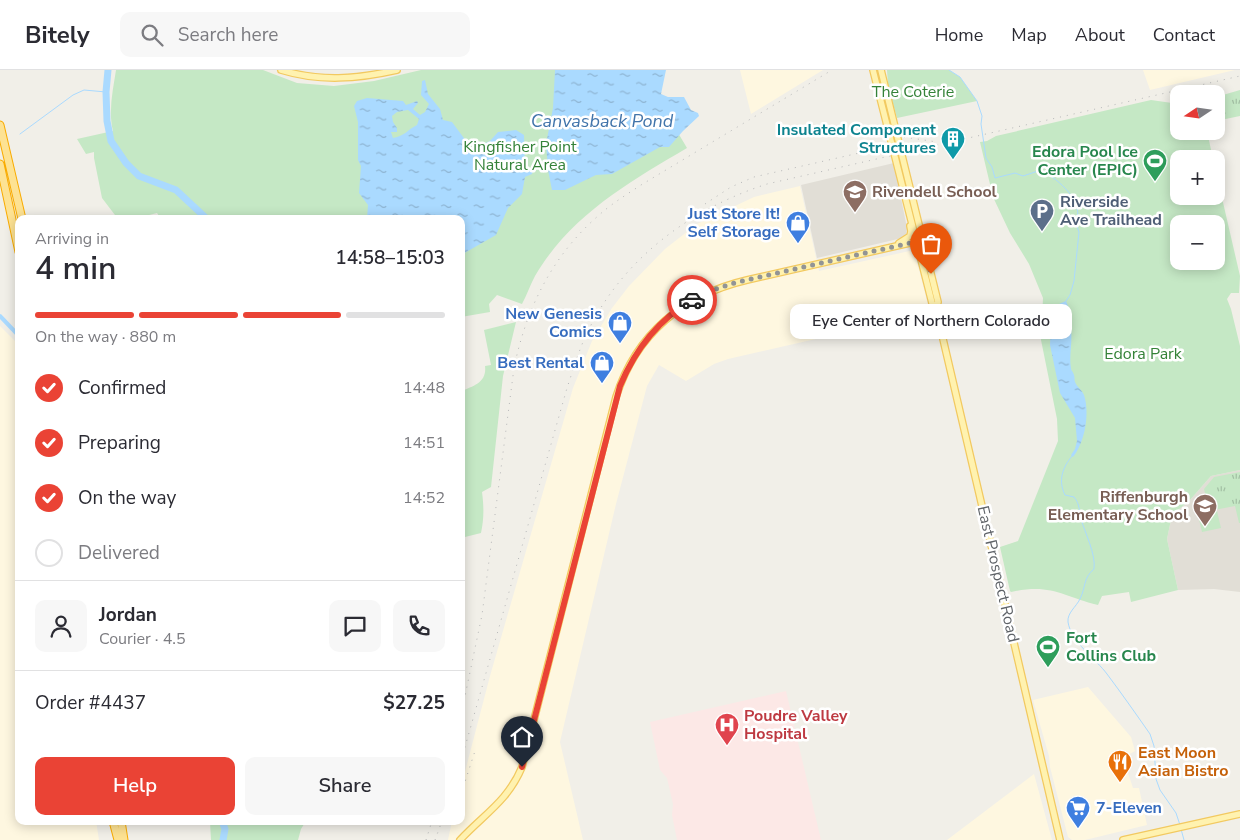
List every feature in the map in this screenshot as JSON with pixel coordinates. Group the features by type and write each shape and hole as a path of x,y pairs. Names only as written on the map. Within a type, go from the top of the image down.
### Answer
{"highway":[{"path":"0,125 21,215"},
{"path":"0,164 15,233"},
{"path":"111,825 113,840"},
{"path":"112,825 118,840"},
{"path":"121,825 124,840"}],"main road":[{"path":"281,70 319,78 348,79 397,70"},
{"name":"East Prospect Road","path":"874,70 906,202 938,302 936,309 1060,840"},
{"name":"East Prospect Road","path":"881,70 920,241"},
{"path":"896,246 911,234 906,212 906,202"},
{"path":"460,840 501,802 522,767 616,397 626,370 639,350 669,316 690,301 718,288 920,241"},
{"path":"1123,840 1240,814"}],"shaded area":[{"path":"740,70 823,70 751,114"},
{"path":"1143,70 1235,70 1170,85 1150,90"},
{"name":"Rivendell School","path":"894,163 907,228 906,234 902,238 817,258 801,185"},
{"path":"800,186 819,271 914,250 930,313 728,359 714,364 686,381 659,365 647,386 616,504 560,742 583,840 448,840 451,825 465,825 465,772 490,676 573,388 592,341 612,308 629,286 665,249 697,224 754,197"},
{"path":"0,326 15,341 15,825 97,825 99,840 0,840"},
{"name":"Riffenburgh Elementary School","path":"1240,470 1240,592 1214,589 1178,590 1167,539 1172,515 1190,500 1211,476"},
{"path":"1088,687 1131,737 1135,751 1123,758 1133,788 1139,788 1147,825 1085,840 1072,840 1068,837 1050,767 1049,756 1033,700"},
{"name":"Poudre Valley Hospital","path":"786,691 821,840 677,840 672,815 673,804 667,778 660,770 650,722"},
{"path":"1034,774 1052,840 947,840"}],"green space":[{"name":"Kingfisher Point Natural Area","path":"116,70 263,70 297,83 334,86 374,81 421,70 653,70 655,94 687,148 602,202 565,235 535,276 522,304 497,295 489,304 490,312 465,316 465,215 158,215 157,213 149,215 115,215 102,198 94,152 86,154 77,139 113,131 112,93"},
{"name":"The Coterie","path":"887,70 949,70 960,77 977,101 897,118 888,86"},
{"path":"1240,90 1240,116 1225,119 1225,94"},
{"name":"Edora Park","path":"1151,100 1170,103 1170,140 1209,140 1211,150 1170,150 1170,205 1224,205 1240,276 1239,293 1231,293 1227,299 1240,346 1240,470 1211,476 1190,500 1172,515 1167,539 1178,590 1131,602 1129,592 1102,596 1098,605 1047,590 1010,591 1000,547 1018,541 1058,441 1057,419 1041,340 1043,298 1029,264 1010,233 993,197 980,142 987,141 996,136"},
{"path":"516,322 503,376 491,487 482,492 483,523 481,533 465,537 465,389 479,383 484,376 485,366 491,365 484,330"},
{"path":"1240,472 1239,523 1235,506 1209,511 1204,489 1214,477"},
{"path":"1217,511 1221,528 1202,532 1198,515"},
{"path":"210,825 304,825 298,840 211,840"}],"water":[{"name":"Canvasback Pond","path":"555,70 666,70 661,94 668,97 684,97 691,110 698,113 699,116 669,147 660,147 612,174 596,175 565,190 552,190 546,144 553,108"},
{"path":"425,80 428,94 440,109 443,120 452,122 472,149 490,141 498,132 516,130 524,135 525,164 533,171 532,174 525,177 522,194 508,208 496,235 465,253 465,215 367,215 368,205 359,193 361,166 358,160 358,122 354,106 357,101 367,98 403,101 406,105 417,101 418,103 413,109 420,115 425,112 429,104 421,95 422,81","holes":["408,110 419,119 417,125 403,134 393,138 391,132 397,132 397,128 392,116 397,112"]},
{"path":"1066,301 1069,309 1067,320 1071,329 1071,369 1076,384 1084,395 1086,402 1083,436 1081,444 1073,457 1071,455 1077,441 1075,418 1060,393 1050,345 1051,320 1059,309 1059,304"}],"waterway":[{"path":"108,70 106,92 107,121 111,141 126,163 139,176 176,190 203,215"},
{"path":"949,70 960,77 977,101 982,116 981,124 986,158 992,167 995,178 1015,173 1023,176 1041,170 1062,185 1074,199 1077,207 1076,224 1079,232 1074,281 1066,301"},
{"path":"20,134 73,95 84,90 106,92"},
{"path":"0,316 15,332"},
{"path":"1072,456 1062,475 1062,485 1065,495 1074,497 1077,502 1092,550 1094,569 1086,579 1082,595 1069,616 1070,629 1079,643 1107,674 1150,734 1154,746 1156,779 1160,790 1176,813 1180,825"},
{"path":"223,840 225,829 224,825"},
{"path":"1181,829 1184,840"}],"railway":[{"path":"465,696 482,615 514,368 526,325 543,285 554,266 582,232 613,204 641,185 832,70"},
{"path":"465,747 577,357 590,327 605,301 622,278 642,257 664,238 713,206 767,184 1240,76"},
{"path":"904,137 937,142"},
{"path":"705,204 731,187 754,177 868,151"},
{"path":"465,782 475,751"},
{"path":"426,840 431,825"},
{"path":"435,840 441,825"}],"way so far":[{"path":"692,300 718,288 738,282 923,240 931,274"}],"place":[{"name":"Insulated Component Structures","path":"953,160"},
{"name":"Edora Pool Ice Center (EPIC)","path":"1155,182"},
{"name":"Rivendell School","path":"855,213"},
{"name":"Riverside Ave Trailhead","path":"1042,232"},
{"name":"Just Store It! Self Storage","path":"798,244"},
{"name":"Eye Center of Northern Colorado","path":"931,274"},
{"name":"New Genesis Comics","path":"620,344"},
{"name":"Best Rental","path":"602,384"},
{"name":"Riffenburgh Elementary School","path":"1205,527"},
{"name":"Fort Collins Club","path":"1048,668"},
{"name":"Poudre Valley Hospital","path":"727,746"},
{"name":"East Moon Asian Bistro","path":"1120,783"},
{"name":"7-Eleven","path":"1078,829"}],"route":[{"path":"522,767 620,386 627,369 647,340 663,322 692,300"}]}
